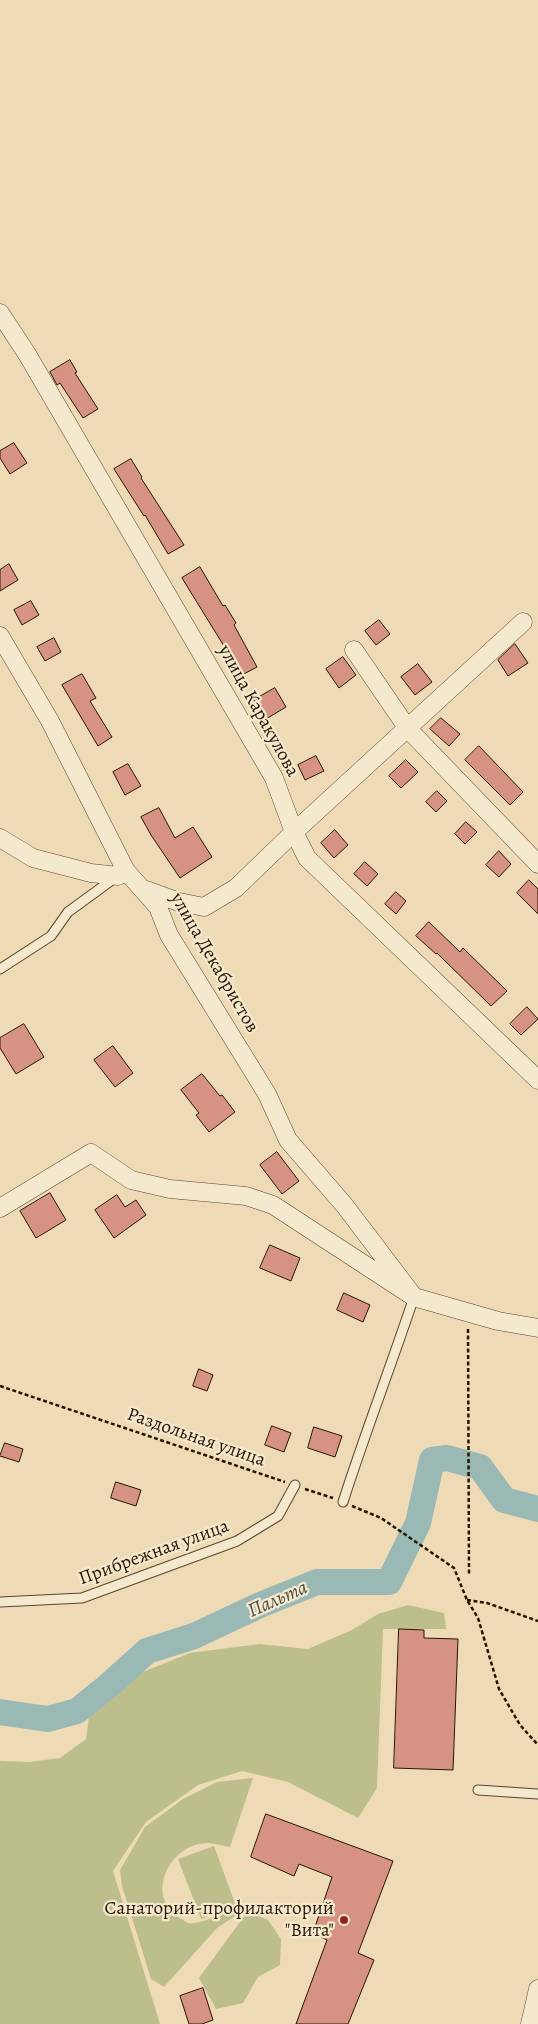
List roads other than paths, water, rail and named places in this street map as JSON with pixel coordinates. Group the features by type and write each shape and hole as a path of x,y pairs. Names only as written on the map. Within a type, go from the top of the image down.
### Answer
{"street":[{"name":"улица Каракулова","path":"0,313 26,354 274,778 294,832 307,858 538,1080"},
{"path":"143,889 179,902 204,907 236,888 294,832 523,622"},
{"name":"улица Декабристов","path":"0,636 50,721 122,874 143,889 158,907 169,935 267,1094 288,1140 345,1206 414,1297"},
{"path":"354,650 408,729 538,864"},
{"path":"0,838 33,858 91,873 122,874"},
{"path":"0,1208 91,1152 132,1180 170,1189 246,1196 273,1205 414,1297 498,1322 538,1328"},
{"path":"530,2024 538,1989"}],"lane":[{"path":"0,969 51,936 68,912 122,874"},
{"path":"343,1502 360,1448 414,1297"},
{"name":"Прибрежная улица","path":"0,1602 82,1598 237,1542 278,1516 295,1486"},
{"path":"478,1790 538,1794"}],"waterway":[{"name":"Пальта","path":"0,1712 48,1719 77,1711 147,1651 194,1636 260,1605 317,1582 389,1582 418,1523 432,1460 447,1458 480,1467 504,1500 538,1509"}],"place":[{"name":"Санаторий-профилакторий \"Вита\"","path":"344,1920"}]}
